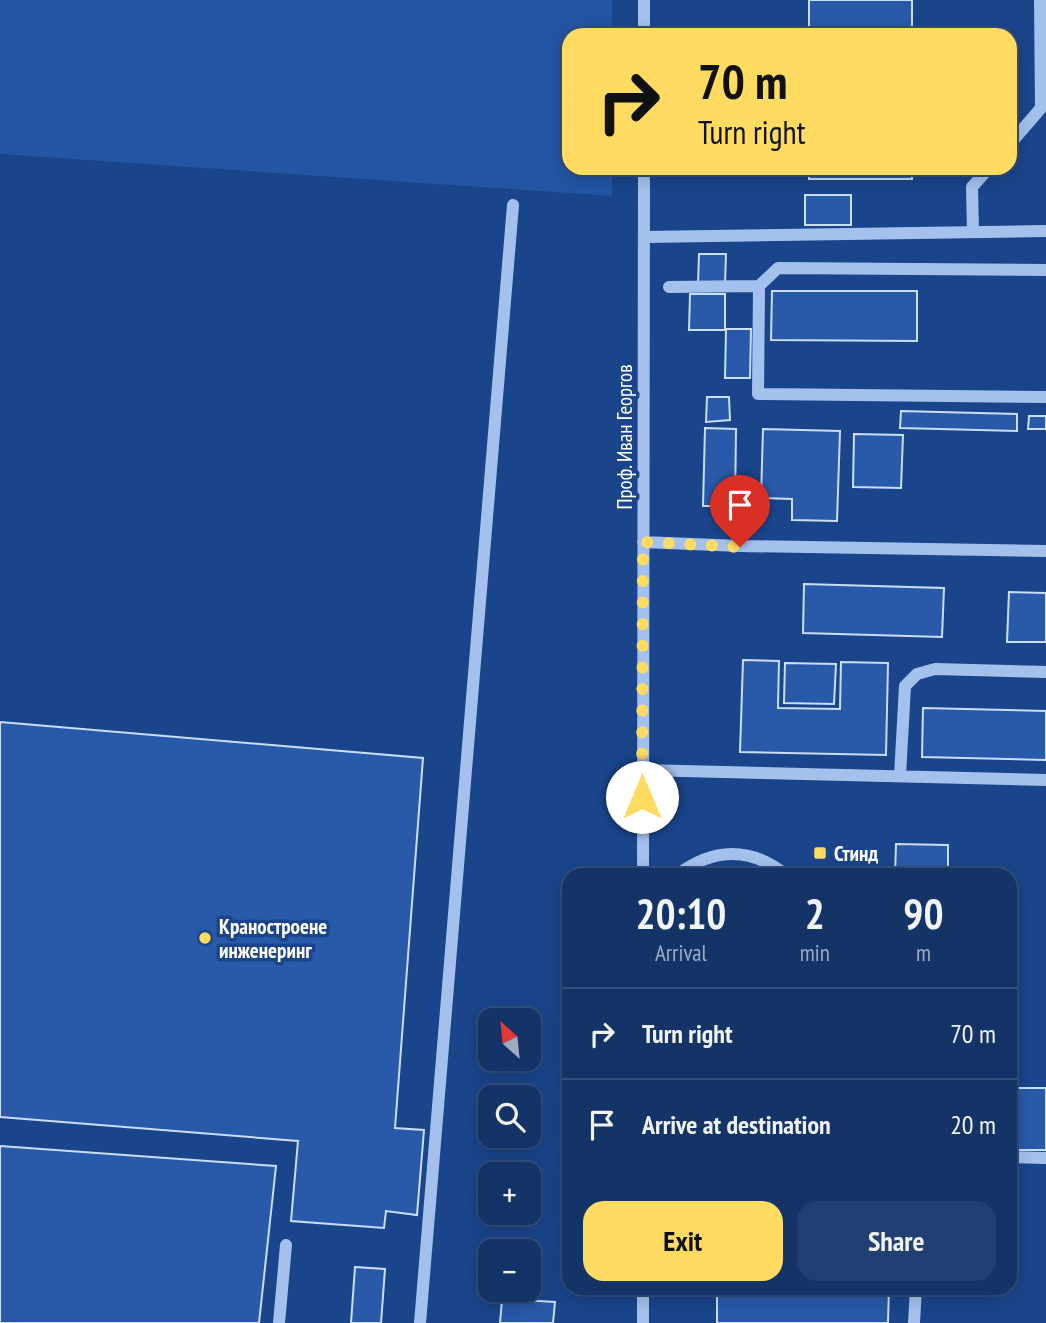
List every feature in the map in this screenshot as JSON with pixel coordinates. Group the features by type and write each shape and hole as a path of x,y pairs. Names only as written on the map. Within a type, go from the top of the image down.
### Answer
{"street":[{"path":"644,0 644,28"},
{"path":"1017,136 1041,108 1040,0"},
{"name":"Проф. Иван Георгов","path":"643,868 644,175"},
{"path":"973,232 972,187 983,175"},
{"path":"420,1323 513,205"},
{"path":"644,237 1046,231"},
{"path":"669,287 759,285 778,268 1046,270"},
{"path":"759,285 758,394 1046,397"},
{"path":"643,542 740,547 1046,551"},
{"path":"900,776 905,686 917,674 935,669 1046,672"},
{"path":"642,770 1046,780"},
{"path":"687,868 718,855 746,854 772,863 778,868"},
{"path":"1017,1157 1046,1158"},
{"path":"279,1323 286,1245"},
{"path":"643,1295 643,1323"},
{"path":"914,1323 916,1295"}],"shaded area":[{"path":"0,0 612,0 612,28 562,28 562,175 612,175 612,196 0,154"}],"building":[{"path":"809,0 912,0 912,28 809,28"},
{"path":"809,175 912,175 912,179 809,179"},
{"path":"805,195 851,195 851,225 805,225"},
{"path":"699,254 726,254 725,284 698,284"},
{"path":"772,291 917,291 917,341 771,340"},
{"path":"690,294 725,294 725,330 689,330"},
{"path":"726,329 751,329 750,378 725,378"},
{"path":"707,397 729,397 730,420 706,422"},
{"path":"901,411 1017,414 1017,431 900,428"},
{"path":"1029,416 1046,416 1046,429 1028,429"},
{"path":"705,428 736,429 735,506 703,506"},
{"path":"763,429 840,431 837,521 792,520 792,499 761,498"},
{"path":"854,434 903,435 901,488 853,487"},
{"path":"804,584 944,588 942,637 803,633"},
{"path":"1009,592 1046,593 1046,642 1007,642"},
{"path":"743,660 779,661 778,708 840,709 841,662 888,663 886,755 740,752"},
{"path":"785,663 836,664 834,704 784,703"},
{"path":"923,708 1046,711 1046,760 922,757"},
{"name":"Краностроене инженеринг","path":"0,722 423,758 395,1128 424,1130 417,1215 386,1211 384,1228 291,1221 298,1141 0,1117"},
{"path":"896,844 948,845 948,868 895,868"},
{"path":"1017,1088 1046,1088 1046,1150 1017,1150"},
{"path":"0,1146 276,1166 259,1323 0,1323"},
{"path":"355,1267 385,1269 381,1323 351,1323"},
{"path":"717,1295 889,1295 888,1323 717,1323"},
{"path":"502,1302 555,1302 553,1323 500,1323"}],"place":[{"name":"Стинд","path":"820,853"},
{"name":"Краностроене инженеринг","path":"205,938"}],"route":[{"path":"642,797 643,542 740,547"}]}
